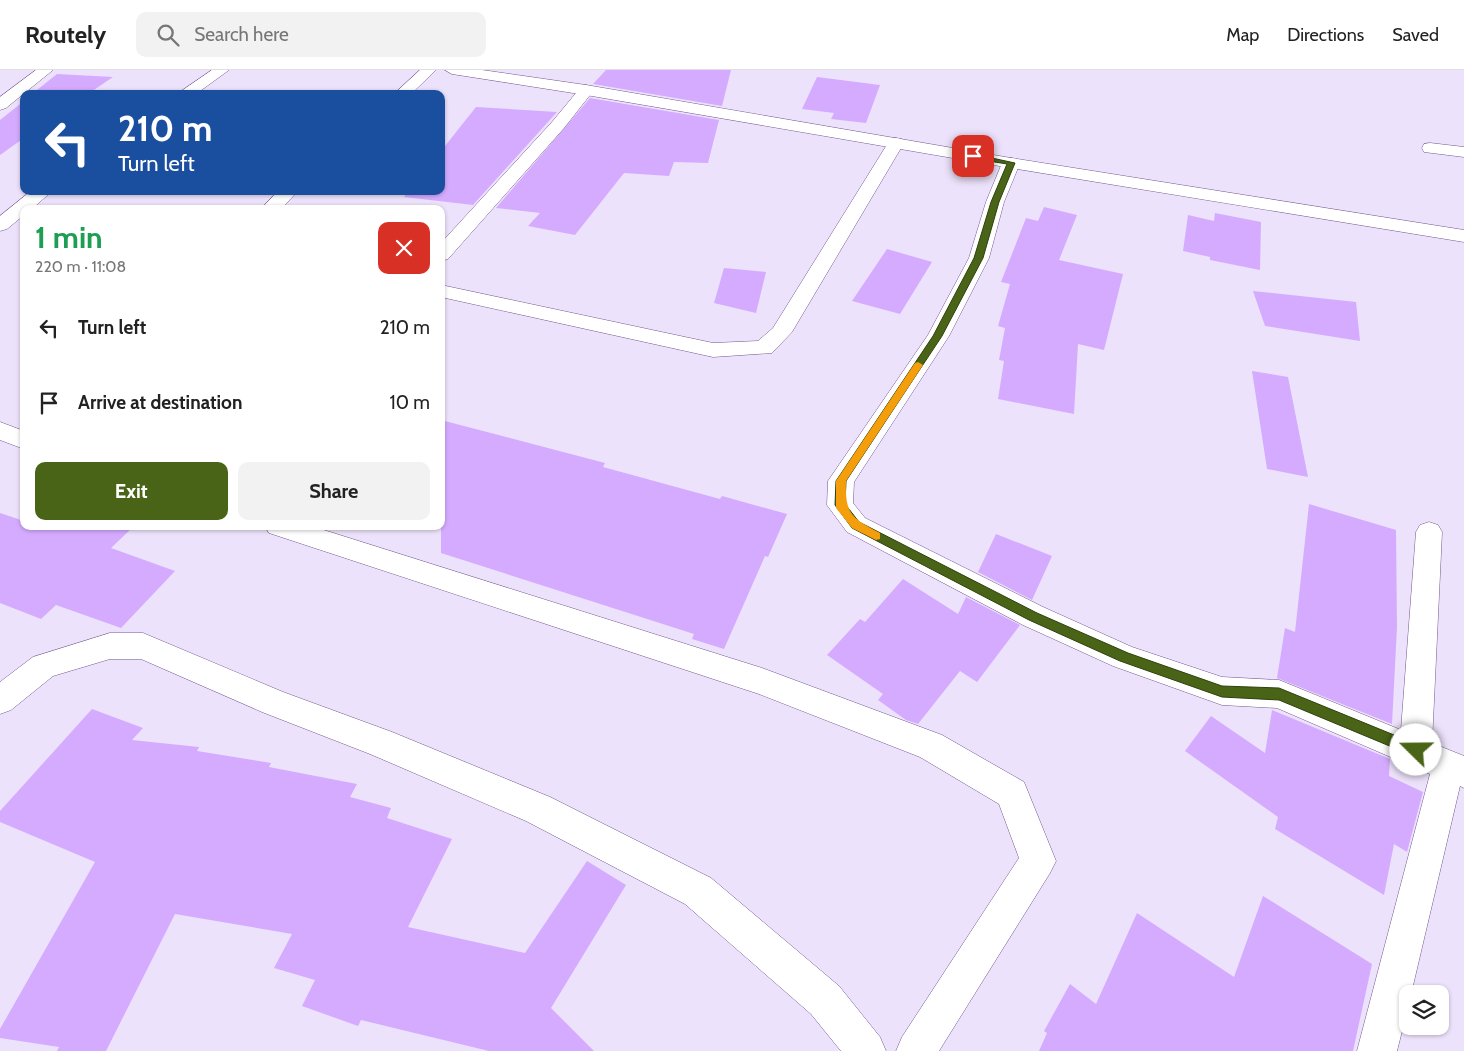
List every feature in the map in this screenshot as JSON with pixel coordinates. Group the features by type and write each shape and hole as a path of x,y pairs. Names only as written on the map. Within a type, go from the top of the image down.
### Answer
{"street":[{"path":"0,105 46,70"},
{"path":"191,90 222,70"},
{"path":"406,90 429,70"},
{"path":"452,70 480,72 1011,163 1464,236"},
{"path":"445,250 558,125 586,90"},
{"path":"445,292 713,350 764,348 782,332 896,143"},
{"path":"1430,148 1464,152"},
{"path":"1011,163 995,202 978,258 938,336 841,481 840,505 856,525 1033,616 1124,657 1222,692 1279,694 1456,768 1376,1051"},
{"path":"26,205 38,195"},
{"path":"274,205 285,195"},
{"path":"0,226 20,210"},
{"path":"0,431 20,438"},
{"path":"290,530 762,682 931,746 1012,793 1038,861 916,1051"},
{"path":"1416,750 1429,532"},
{"path":"0,700 44,666 110,646 143,646 273,702 382,743 538,809 698,891 825,1000 866,1051"}],"building":[{"path":"606,70 731,70 722,106 593,84"},
{"path":"57,74 113,77 94,90 37,90"},
{"path":"817,77 880,85 866,123 831,119 834,113 802,109"},
{"path":"590,98 719,120 708,163 674,162 669,176 624,173 575,235 528,226 540,213 496,208"},
{"path":"20,104 20,141 0,155 0,120"},
{"path":"476,107 557,112 473,205 404,197 406,195 445,195 445,146"},
{"path":"1044,207 1077,215 1059,260 1123,274 1104,350 1078,344 1074,414 998,399 1004,361 999,360 1005,328 998,326 1010,284 1001,282 1026,218 1038,221"},
{"path":"1215,213 1261,222 1260,270 1210,260 1210,257 1183,251 1188,215 1214,221"},
{"path":"887,249 932,262 900,314 852,301"},
{"path":"724,268 766,272 756,313 714,303"},
{"path":"1253,291 1356,302 1360,341 1265,326"},
{"path":"1252,371 1288,377 1308,477 1267,469"},
{"path":"445,421 605,463 603,467 720,499 722,496 787,514 768,557 765,556 724,649 692,639 694,634 441,553 441,530 445,530"},
{"path":"1309,504 1396,530 1397,627 1392,724 1277,678 1285,628 1295,632"},
{"path":"0,513 20,520 20,530 130,530 111,548 175,571 121,628 56,605 41,619 0,603"},
{"path":"996,534 1052,556 1032,600 978,572"},
{"path":"903,579 958,614 966,597 1020,625 977,682 960,671 918,724 906,720 878,700 883,694 827,655 860,619 865,622"},
{"path":"92,709 143,728 132,740 199,747 197,751 271,763 269,767 357,784 350,797 391,808 387,818 452,839 408,927 525,953 587,861 626,885 551,1008 594,1051 489,1051 361,1020 358,1026 302,1006 315,980 274,968 292,934 175,914 106,1051 57,1051 59,1047 0,1038 0,1029 95,862 0,822 0,811"},
{"path":"1272,710 1390,759 1389,776 1423,792 1407,852 1394,844 1384,895 1275,829 1278,817 1185,751 1211,716 1265,753"},
{"path":"1263,896 1372,964 1353,1051 1039,1051 1047,1033 1044,1031 1070,984 1096,1004 1137,913 1234,977"}],"slow traffic":[{"path":"876,536 856,525 840,505 841,481 918,365"}],"route":[{"path":"973,156 1011,163 995,202 978,258 938,336 841,481 840,505 856,525 1033,616 1124,657 1222,692 1279,694 1416,750"}]}
